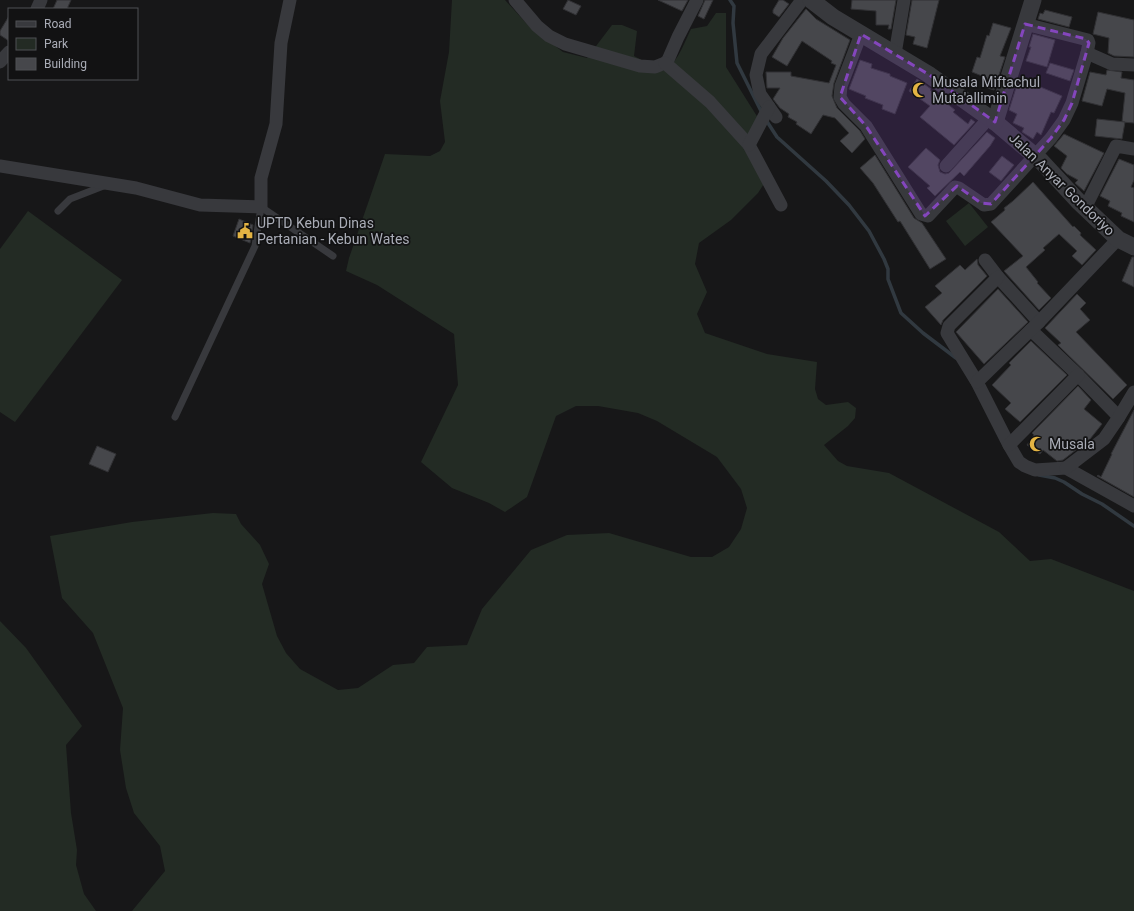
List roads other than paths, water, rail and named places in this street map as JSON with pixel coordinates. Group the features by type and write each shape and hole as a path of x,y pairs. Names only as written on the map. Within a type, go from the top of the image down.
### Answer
{"street":[{"path":"0,166 136,188 200,205 261,207 260,178 276,124 281,43 290,0"},
{"path":"515,0 537,26 549,36 565,44 640,66 655,67 665,63 671,56 678,37 697,0"},
{"path":"749,145 768,114 760,94 756,75 761,54 802,0"},
{"name":"Jalan Anyar Gondoriyo","path":"811,0 833,17 928,74 992,120 1036,156 1085,208 1118,239 1134,246"},
{"path":"895,54 904,0"},
{"path":"946,166 992,120 1033,0"},
{"path":"861,34 841,86 840,97 844,104 866,126 921,214 928,216 955,187 984,205 991,204 1052,138 1064,120 1072,103 1089,43 1086,39 1025,24"},
{"path":"0,62 8,53"},
{"path":"1087,53 1112,64 1134,65"},
{"path":"665,63 710,102 749,145 781,205"},
{"path":"1085,208 1116,146 1134,149"},
{"path":"977,382 1035,326 1118,239"},
{"path":"985,260 1035,326 1078,375 1119,417"},
{"path":"998,277 947,329 949,336 977,382 1019,462 1035,470 1066,468 1134,506"},
{"path":"1009,445 1078,375"},
{"path":"1066,468 1104,439 1134,392"}],"lane":[{"path":"58,210 70,199 110,184"},
{"path":"175,417 255,246 261,207 333,256"}],"waterway":[{"path":"730,0 734,6 733,23 737,63 762,113"},
{"path":"766,120 777,137 826,181 849,205 869,231 888,269 888,279 901,313 923,333 956,358"},
{"path":"1039,475 1055,478 1064,482 1082,494 1102,504 1134,526"}],"place":[{"name":"Musala Miftachul Muta'allimin","path":"920,90"},
{"name":"UPTD Kebun Dinas Pertanian - Kebun Wates","path":"245,231"},
{"name":"Musala","path":"1037,444"}]}
